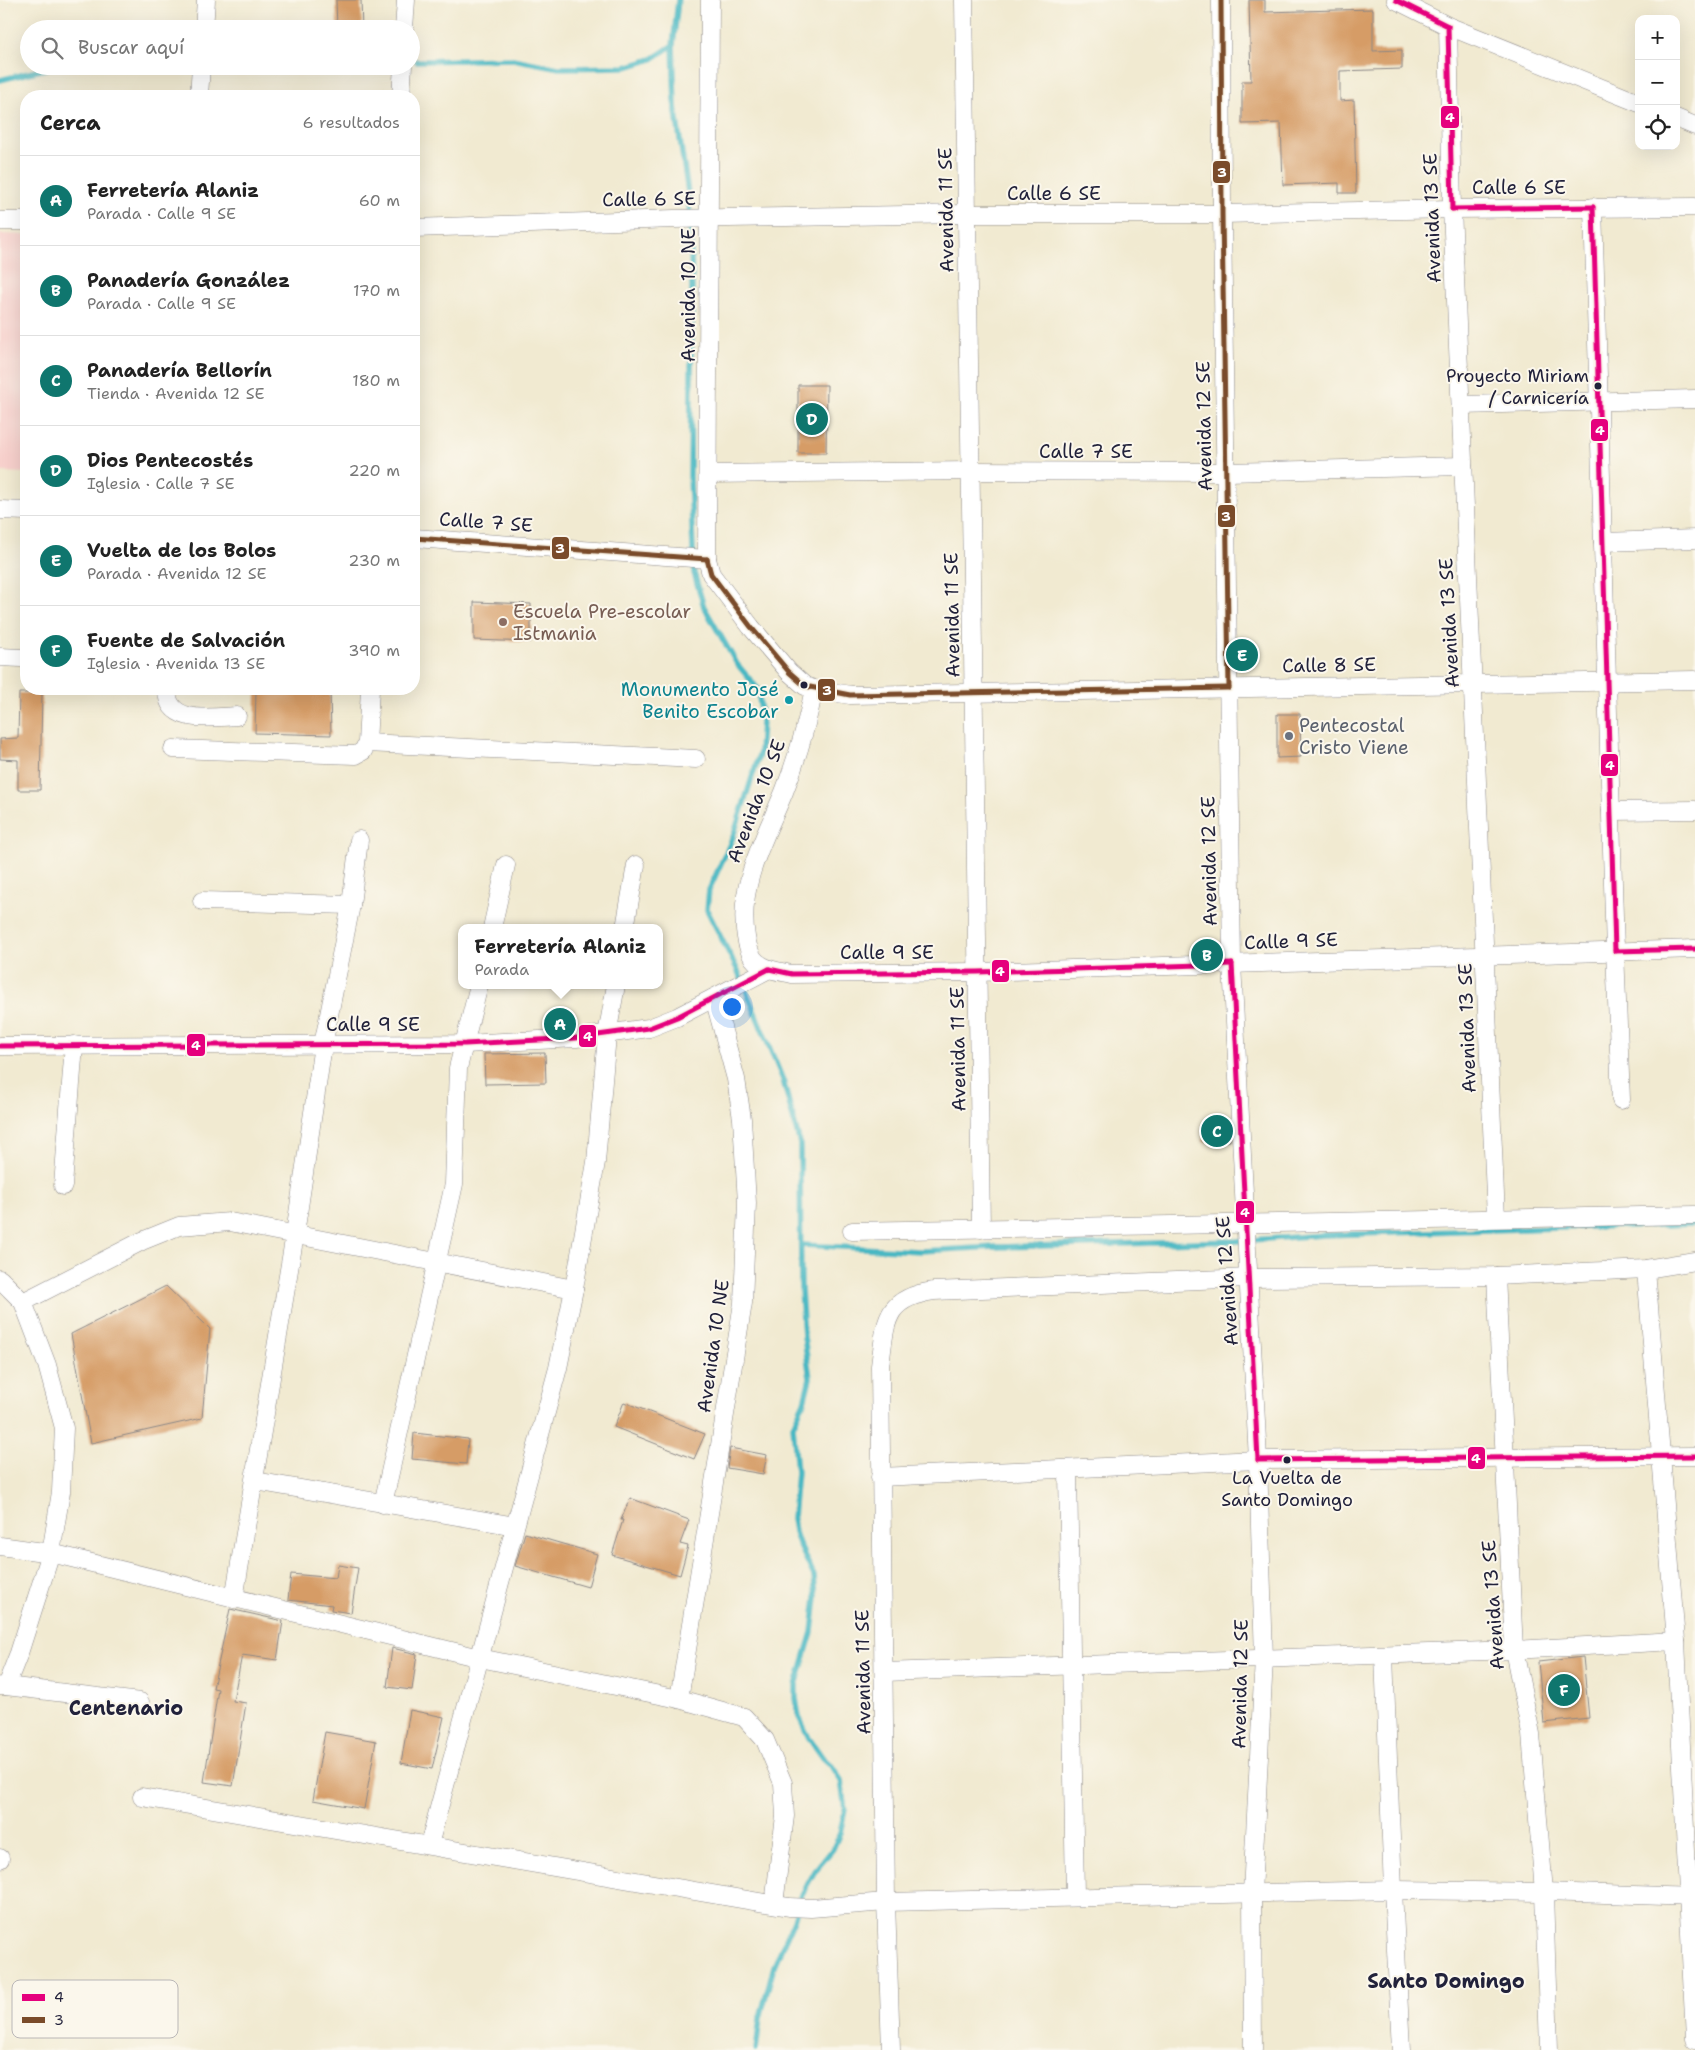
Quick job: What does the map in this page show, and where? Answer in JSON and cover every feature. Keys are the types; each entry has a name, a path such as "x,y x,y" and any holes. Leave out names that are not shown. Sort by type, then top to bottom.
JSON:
{"street":[{"path":"205,20 206,0"},
{"path":"405,20 406,0"},
{"name":"Avenida 10 NE","path":"702,559 708,474 706,219 710,0"},
{"name":"Avenida 11 SE","path":"964,0 981,1228"},
{"name":"Avenida 12 SE","path":"1221,0 1232,964 1258,1460 1264,1659 1252,1893 1253,2050"},
{"path":"1396,0 1448,26 1635,101"},
{"name":"Avenida 13 SE","path":"1448,26 1452,209 1496,1218"},
{"path":"199,90 200,75"},
{"path":"401,90 402,75"},
{"path":"1680,120 1695,126"},
{"name":"Calle 6 SE","path":"420,228 674,219 967,214 1222,214 1452,209 1695,207"},
{"path":"1593,208 1621,1100"},
{"path":"0,221 20,221"},
{"path":"1461,405 1695,399"},
{"name":"Calle 7 SE","path":"708,474 971,471 1226,472 1463,466"},
{"path":"0,510 20,512"},
{"name":"Calle 7 SE","path":"420,538 702,559"},
{"path":"1603,542 1695,539"},
{"path":"702,559 751,627 789,672 805,686 814,689"},
{"path":"0,657 20,658"},
{"name":"Calle 8 SE","path":"814,689 850,695 1695,680"},
{"name":"Avenida 10 SE","path":"763,973 747,942 743,920 744,895 760,844 784,791 805,731 814,689"},
{"path":"167,695 167,699 176,711 190,717 237,716"},
{"path":"173,749 356,755 363,751 368,743 370,695"},
{"path":"368,743 696,759"},
{"path":"1611,811 1695,810"},
{"path":"234,1599 295,1234 323,1045 351,905 358,840"},
{"path":"493,924 506,865"},
{"path":"626,924 636,865"},
{"path":"202,901 351,905"},
{"name":"Calle 9 SE","path":"0,1046 465,1044 556,1040 650,1028 678,1017 763,973 978,972 1695,949"},
{"path":"383,1504 454,1184 458,1068 478,989"},
{"path":"429,1846 558,1368 596,1162 607,1035 615,989"},
{"name":"Avenida 10 NE","path":"679,1699 743,1303 747,1203 742,1119 736,1079 714,998"},
{"path":"63,1186 74,1045"},
{"path":"852,1231 981,1228 1245,1227 1496,1218 1695,1214"},
{"path":"23,1302 142,1241 179,1226 230,1222 574,1289"},
{"path":"1249,1278 1496,1276 1646,1269 1695,1261"},
{"path":"1646,1269 1676,1641 1692,1897 1695,2039"},
{"name":"Avenida 13 SE","path":"1496,1276 1514,1650 1531,1734 1544,1892 1549,2050"},
{"name":"Avenida 11 SE","path":"891,2050 886,1902 880,1366 886,1327 893,1308 902,1299 916,1293 934,1291 1249,1278"},
{"path":"0,1279 23,1302 47,1365 64,1428 61,1492 51,1553 19,1653 3,1686 140,1702"},
{"path":"880,1477 1258,1460 1695,1456"},
{"path":"1068,1470 1075,1898"},
{"path":"254,1482 515,1526"},
{"path":"0,1546 51,1553 480,1658 679,1699 744,1717 765,1740 783,1783 785,1816 782,1905"},
{"path":"884,1672 1514,1650 1676,1641"},
{"path":"1384,1655 1401,2050"},
{"path":"142,1796 429,1846 782,1905 811,1908 886,1902 1393,1890 1544,1892 1692,1897"}],"shaded area":[{"path":"0,234 20,235 20,473 0,472"}],"building":[{"path":"336,0 361,0 362,20 337,20"},
{"path":"1249,0 1265,0 1265,12 1373,9 1373,51 1402,50 1402,69 1340,71 1340,101 1354,100 1356,193 1339,193 1339,183 1283,185 1281,123 1242,124 1242,81 1251,81"},
{"path":"798,385 827,385 826,453 798,453"},
{"name":"Escuela Pre-escolar Istmania","path":"474,602 531,604 531,642 474,640"},
{"path":"19,693 20,695 42,695 40,790 18,790 18,760 0,759 0,739 18,738"},
{"path":"256,695 330,695 331,735 255,733"},
{"name":"Pentecostal Cristo Viene","path":"1277,714 1300,714 1301,757 1277,758"},
{"path":"545,1053 546,1083 485,1084 484,1054"},
{"path":"1203,1121 1230,1121 1230,1141 1203,1142"},
{"path":"166,1286 210,1329 202,1418 91,1443 71,1334"},
{"path":"624,1402 705,1434 694,1459 614,1427"},
{"path":"414,1433 468,1439 466,1464 412,1459"},
{"path":"730,1448 767,1455 763,1474 727,1468"},
{"path":"630,1498 689,1520 680,1544 688,1546 680,1575 612,1555 623,1520 621,1520"},
{"path":"525,1533 597,1554 588,1587 515,1566"},
{"path":"338,1565 358,1568 351,1613 331,1610 332,1605 288,1600 291,1574 336,1578"},
{"path":"230,1609 283,1621 277,1660 242,1655 233,1701 246,1703 233,1786 204,1782 218,1689 213,1688"},
{"path":"392,1648 417,1654 412,1690 387,1687"},
{"path":"1583,1657 1589,1718 1544,1723 1538,1662"},
{"path":"410,1710 444,1717 432,1769 401,1763"},
{"path":"325,1732 376,1741 364,1809 313,1800"}],"waterway":[{"path":"678,0 673,45 675,106 689,199 692,281 690,477 694,573 704,607 737,664 758,689 762,721 760,752 733,837 709,890 707,910 737,969 783,1080 800,1144 801,1289 804,1337 810,1378 804,1402 793,1426 797,1472 793,1518 799,1544 814,1576 816,1597 812,1632 796,1685 796,1698 799,1717 809,1738 841,1780 845,1810 840,1833 833,1849 815,1871 801,1896 794,1920 774,1966 760,2018 756,2050"},
{"path":"420,61 513,59 559,68 626,67 652,59 673,45"},
{"path":"0,80 20,75"},
{"path":"802,1245 920,1251 997,1247 1237,1241 1324,1235 1695,1224"}],"transit line":[{"name":"3","path":"1221,0 1229,688"},
{"name":"4","path":"1396,0 1448,26"},
{"name":"4","path":"1448,26 1452,209"},
{"name":"4","path":"1593,207 1615,951"},
{"name":"4","path":"1452,209 1593,207"},
{"name":"3","path":"420,538 707,559"},
{"name":"3","path":"707,559 711,574 751,627 789,672 805,686 850,695 1229,688"},
{"name":"4","path":"1615,951 1695,949"},
{"name":"4","path":"1232,964 1258,1460"},
{"name":"4","path":"769,969 792,974 978,972 1232,964"},
{"name":"4","path":"0,1046 465,1044 576,1038 649,1028 677,1017 769,969"},
{"name":"4","path":"1258,1460 1695,1456"}],"place":[{"name":"Proyecto Miriam / Carnicería","path":"1598,386"},
{"name":"Dios Pentecostés","path":"812,419"},
{"name":"Escuela Pre-escolar Istmania","path":"503,622"},
{"name":"Vuelta de los Bolos","path":"1242,655"},
{"name":"Monumento José Benito Escobar","path":"789,700"},
{"name":"Pentecostal Cristo Viene","path":"1289,736"},
{"name":"Panadería González","path":"1207,955"},
{"name":"Ferretería Alaniz","path":"560,1024"},
{"name":"Panadería Bellorín","path":"1217,1131"},
{"name":"La Vuelta de Santo Domingo","path":"1287,1460"},
{"name":"Fuente de Salvación","path":"1564,1690"}],"district":[{"name":"Centenario","path":"126,1708"},
{"name":"Santo Domingo","path":"1446,1981"}]}
